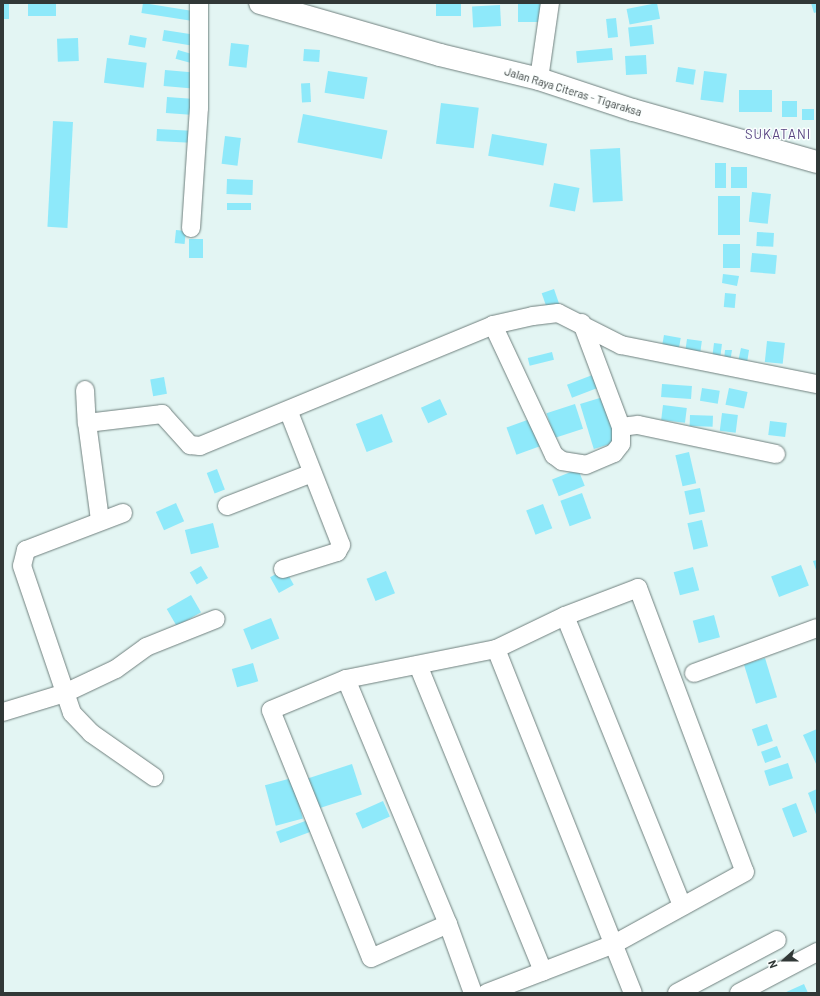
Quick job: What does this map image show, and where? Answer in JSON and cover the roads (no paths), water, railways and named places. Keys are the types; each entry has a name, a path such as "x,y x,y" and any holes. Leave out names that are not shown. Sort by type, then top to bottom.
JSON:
{"main road":[{"name":"Jalan Raya Citeras - Tigaraksa","path":"260,3 440,55 539,80 633,110 817,162"}],"street":[{"path":"191,228 199,108 199,3"},
{"path":"539,80 550,3"},
{"path":"87,423 162,414 190,445 200,446 289,412 493,325 558,313 582,323 621,345 817,384"},
{"path":"493,325 554,455 562,461 586,465 603,460 620,444 621,427 582,323"},
{"path":"85,390 87,423 100,520"},
{"path":"283,569 338,552 342,545 312,473 289,412"},
{"path":"621,427 638,425 776,454"},
{"path":"226,506 312,473"},
{"path":"123,513 100,520 26,550 22,556 64,693 78,722 154,777"},
{"path":"448,924 371,958 271,710 346,679 496,649 565,616 638,588 745,872 614,944 487,993"},
{"path":"565,616 682,906"},
{"path":"3,712 64,693 116,669 146,648 216,619"},
{"path":"694,673 817,628"},
{"path":"496,649 634,993"},
{"path":"418,665 543,971"},
{"path":"346,679 448,924 472,993"},
{"path":"677,993 777,940"},
{"path":"739,993 817,952"}],"district":[{"name":"SUKATANI","path":"778,134"}]}
